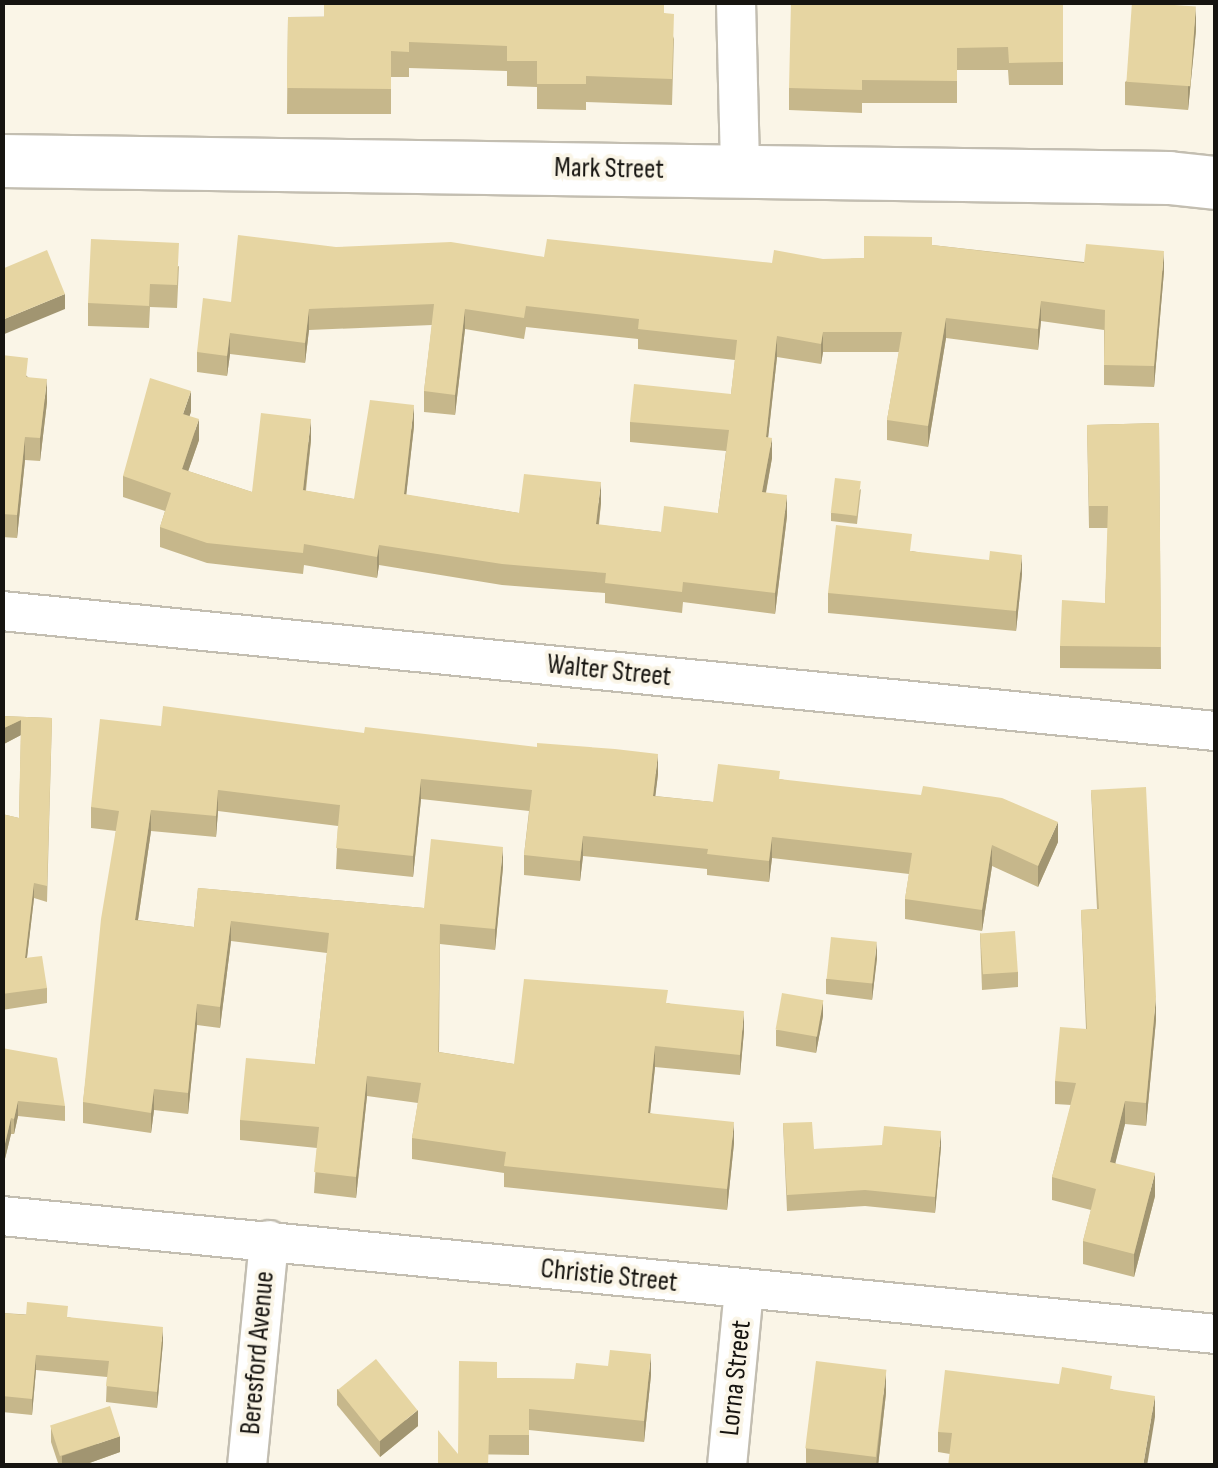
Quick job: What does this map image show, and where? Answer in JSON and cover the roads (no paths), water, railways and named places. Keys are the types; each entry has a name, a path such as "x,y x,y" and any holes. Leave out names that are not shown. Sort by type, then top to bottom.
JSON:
{"street":[{"path":"736,2 740,171"},
{"name":"Mark Street","path":"2,161 1169,178 1216,183"},
{"name":"Walter Street","path":"2,611 1216,731"},
{"name":"Christie Street","path":"2,1216 1216,1334"},
{"name":"Beresford Avenue","path":"247,1466 269,1240"},
{"name":"Lorna Street","path":"727,1466 744,1290"}]}
